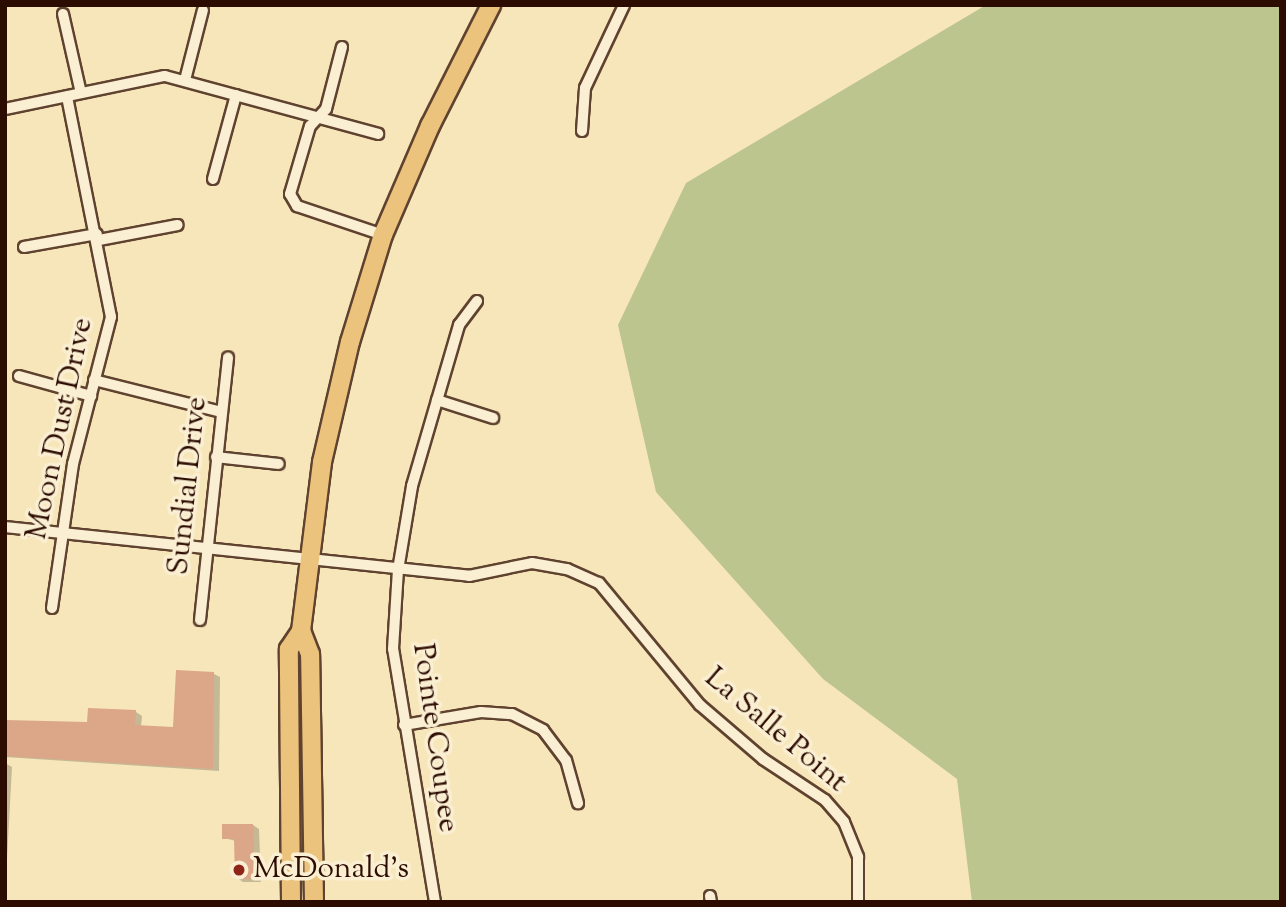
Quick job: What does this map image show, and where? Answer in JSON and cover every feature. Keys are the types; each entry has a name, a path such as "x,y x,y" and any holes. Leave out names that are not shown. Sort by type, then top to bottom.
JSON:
{"main road":[{"path":"314,902 310,654 301,631 308,561 328,433 350,342 383,235 430,126 491,5"},
{"path":"291,902 289,649 301,631"}],"street":[{"path":"582,131 585,88 624,5"},
{"path":"185,80 203,10"},
{"path":"63,14 81,93"},
{"path":"342,47 326,109 317,117 300,160 292,201 383,235"},
{"path":"5,109 153,76 185,80 378,134"},
{"path":"213,179 236,95"},
{"name":"Moon Dust Drive","path":"52,608 72,464 111,317 98,237 68,96"},
{"path":"24,247 178,225"},
{"name":"Pointe Coupee","path":"435,902 393,649 398,570 412,486 459,325 477,301"},
{"name":"Sundial Drive","path":"200,620 228,357"},
{"path":"19,376 91,396"},
{"path":"94,380 221,412"},
{"path":"437,400 492,418"},
{"path":"216,457 279,464"},
{"name":"La Salle Point","path":"5,527 469,576 531,563 567,569 599,583 623,607 659,659 700,705 763,759 825,800 844,822 858,857 859,902"},
{"path":"404,724 481,712 512,714 543,730 566,760 578,803"}],"green space":[{"path":"986,5 1281,5 1281,902 972,902 957,779 823,679 656,492 618,325 686,183"}],"building":[{"path":"176,670 214,672 213,769 5,756 5,720 87,722 88,708 136,710 135,725 173,727"},
{"path":"222,824 253,824 255,879 235,879 234,839 222,839"}],"place":[{"name":"McDonald's","path":"239,870"}]}
